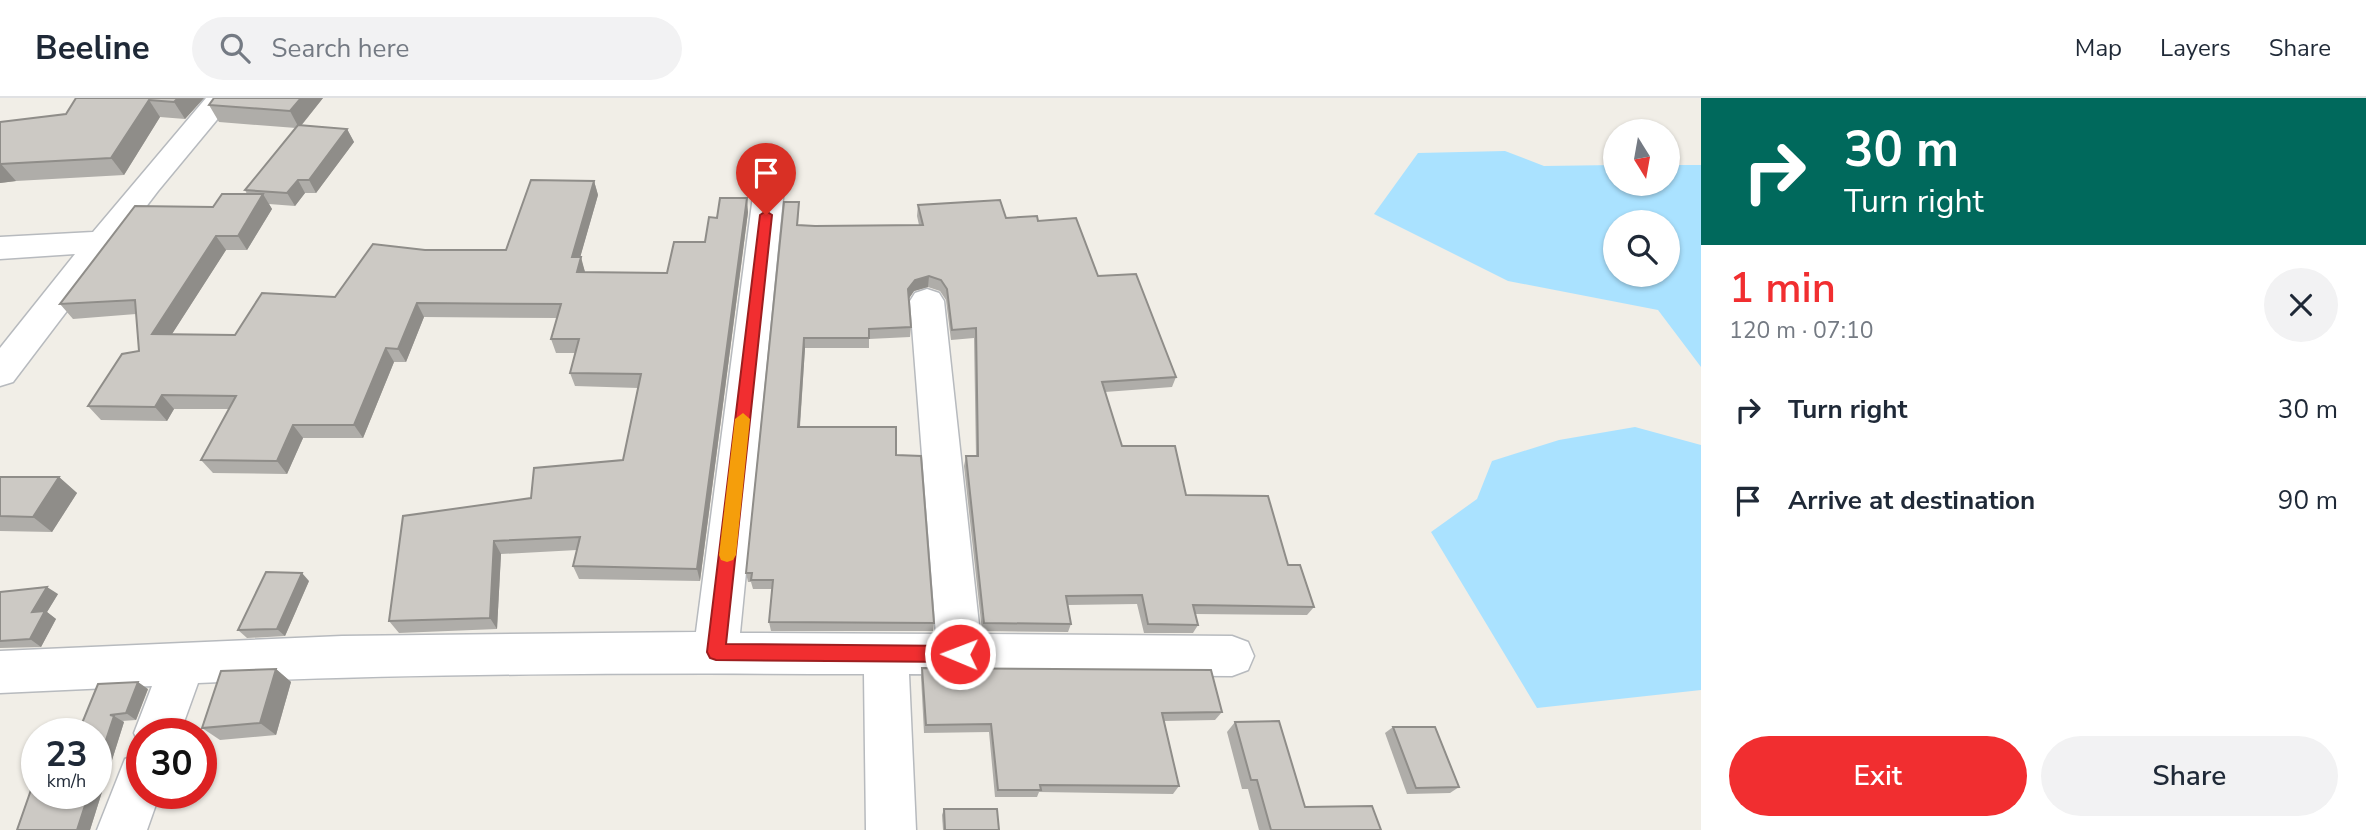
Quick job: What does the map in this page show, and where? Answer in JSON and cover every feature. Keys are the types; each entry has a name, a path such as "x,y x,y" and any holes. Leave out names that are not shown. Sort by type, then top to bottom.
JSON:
{"street":[{"path":"0,373 101,242 221,98"},
{"path":"716,652 769,188"},
{"path":"0,248 101,242"},
{"path":"927,300 960,654"},
{"path":"0,672 356,656 716,652 1232,656"},
{"path":"886,653 891,830"},
{"path":"163,718 183,663"},
{"path":"122,830 130,809"}],"water":[{"path":"1505,151 1544,166 1603,165 1603,196 1680,196 1680,165 1701,165 1701,367 1658,310 1508,281 1374,214 1418,153"},
{"path":"1635,427 1701,445 1701,690 1537,708 1431,532 1477,499 1492,461 1559,440"}],"building":[{"path":"76,98 178,98 174,102 149,100 111,158 0,164 0,122 66,114"},
{"path":"214,98 301,98 290,111 209,105"},
{"path":"298,125 347,129 309,180 298,180 287,193 245,190"},
{"path":"531,180 594,181 572,257 581,257 577,272 667,273 674,242 705,242 709,217 717,218 720,198 747,198 697,569 573,566 580,537 494,541 490,618 389,621 403,516 531,498 534,468 623,460 641,374 570,373 579,339 551,339 561,304 417,303 398,349 386,348 354,425 293,425 277,461 201,460 236,396 162,395 155,407 88,406 122,354 139,351 135,300 60,304 135,206 213,207 222,194 263,194 238,236 216,236 152,334 235,335 262,293 335,297 373,244 425,250 506,250"},
{"path":"1000,200 1006,218 1037,216 1038,221 1076,218 1098,276 1136,274 1176,377 1102,382 1122,446 1175,446 1186,495 1268,496 1288,565 1300,565 1314,607 1193,605 1198,625 1148,624 1142,595 1066,596 1071,624 984,623 966,456 978,456 976,328 952,330 947,289 941,280 929,276 915,280 908,289 911,327 869,329 869,338 804,338 798,427 896,427 896,455 921,456 934,623 769,622 773,580 751,580 752,573 746,573 784,202 799,202 797,225 923,225 918,205"},
{"path":"0,477 59,477 33,517 0,516"},
{"path":"266,572 302,573 277,629 238,630"},
{"path":"47,587 32,612 45,611 30,639 0,641 0,592"},
{"path":"922,668 1211,670 1222,712 1162,713 1179,786 1040,785 1041,790 998,790 991,724 926,725"},
{"path":"276,669 260,723 217,727 217,718 205,718 221,671"},
{"path":"138,682 126,713 110,715 114,716 112,722 112,718 84,718 98,684"},
{"path":"1279,721 1305,807 1372,806 1381,830 1271,830 1257,780 1251,780 1235,722"},
{"path":"1393,727 1435,727 1459,787 1416,788"},
{"path":"24,809 84,809 77,830 17,830"},
{"path":"944,809 997,809 999,830 945,830"}],"slow traffic":[{"path":"727,555 743,419"}],"route":[{"path":"766,215 716,652 960,654"}]}
